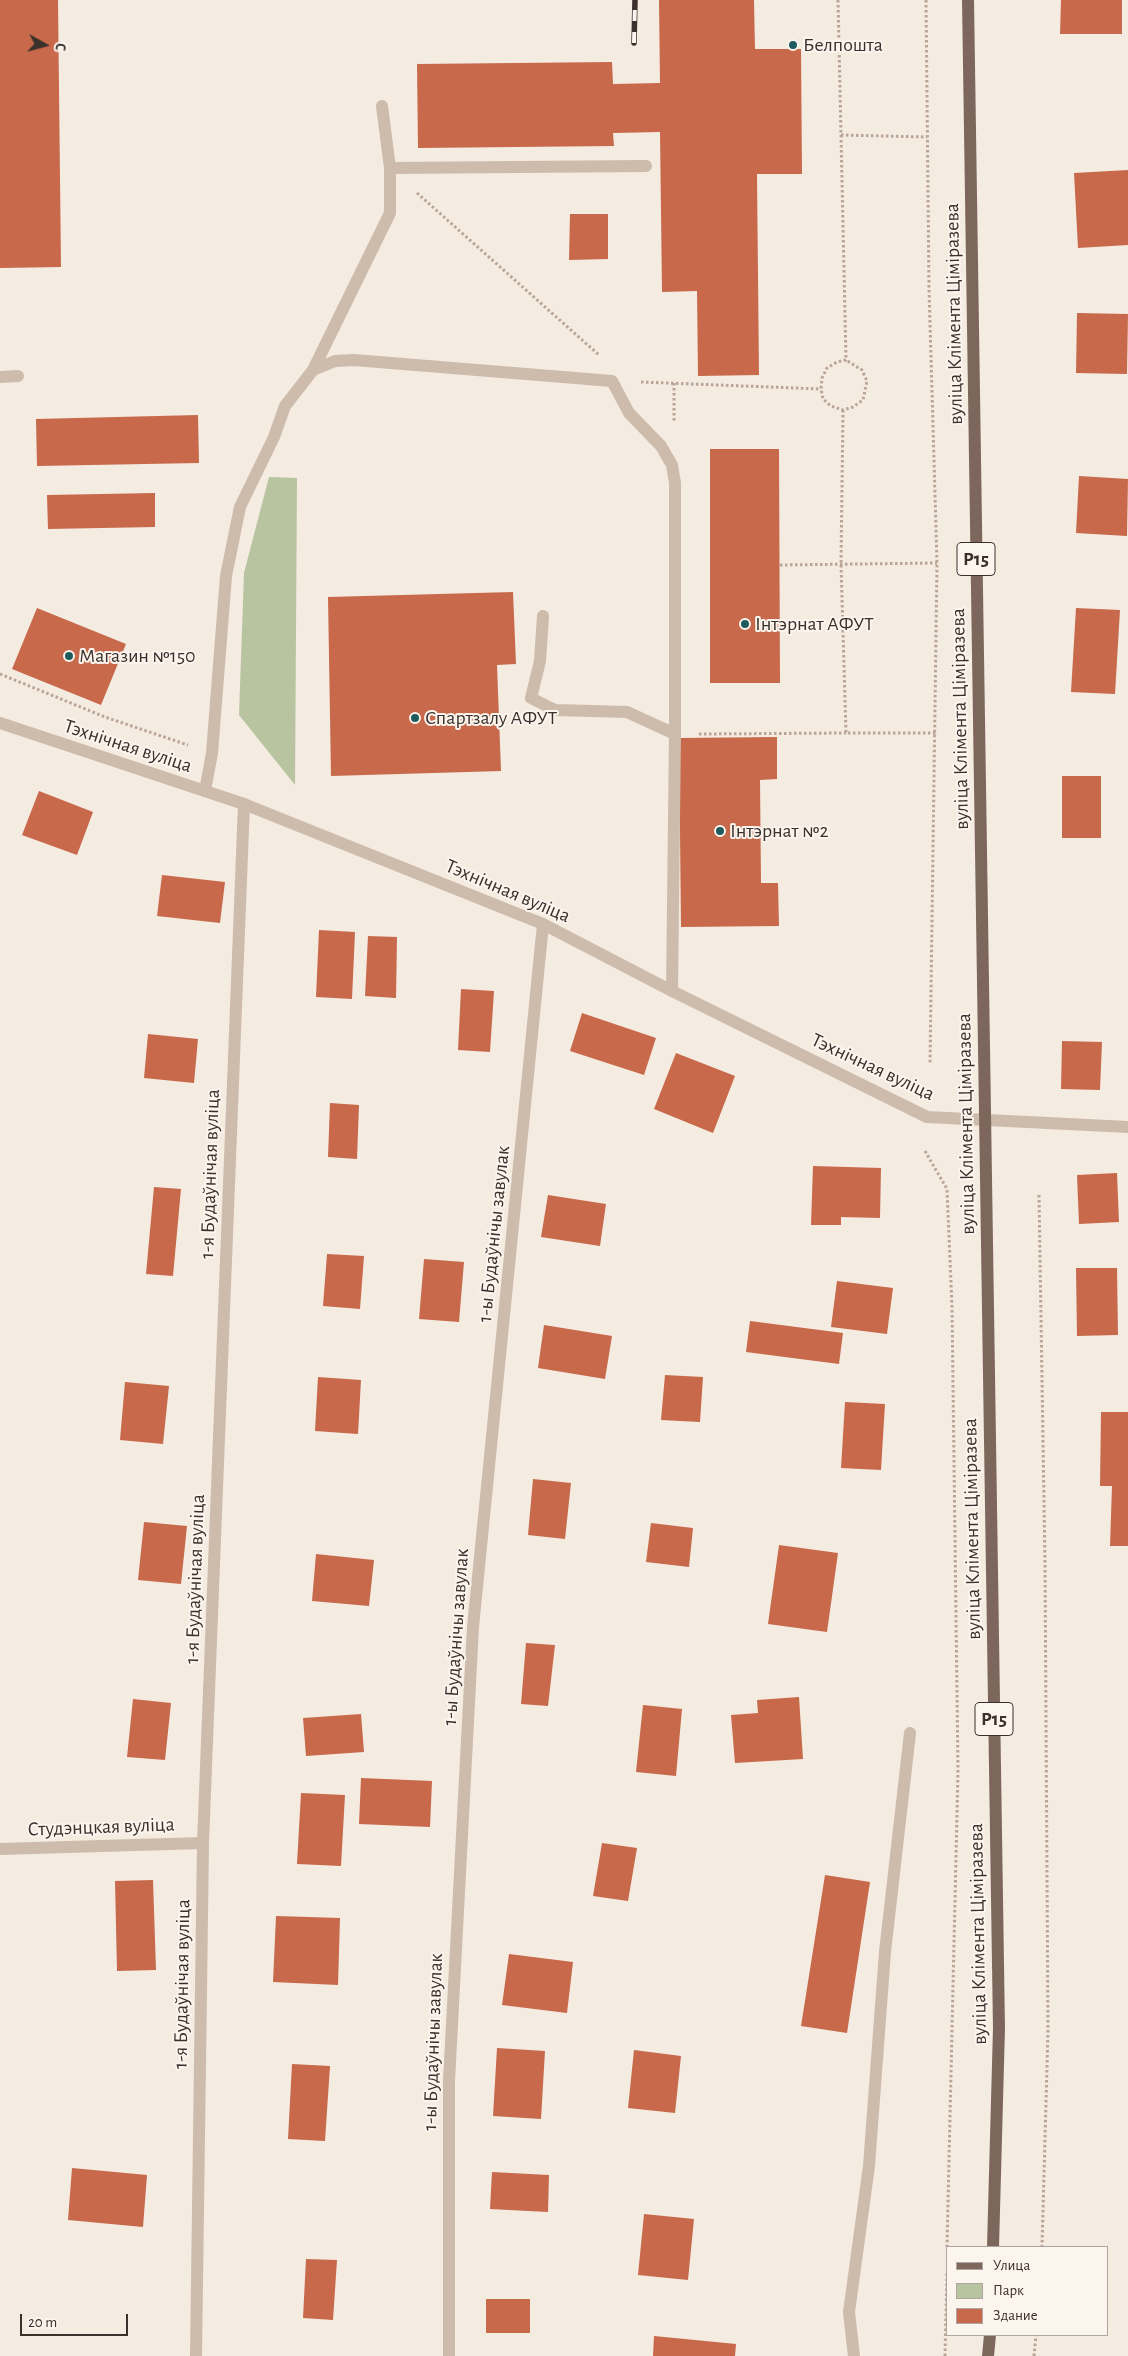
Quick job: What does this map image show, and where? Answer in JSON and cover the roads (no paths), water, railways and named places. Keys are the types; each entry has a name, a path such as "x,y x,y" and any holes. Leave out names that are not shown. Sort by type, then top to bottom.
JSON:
{"main road":[{"name":"вуліца Клімента Ціміразева","path":"968,0 999,2028 993,2246"},
{"path":"988,2356 990,2336"}],"street":[{"path":"205,791 212,753 226,576 240,507 274,437 285,406 313,370 390,213 390,168 382,106"},
{"path":"390,168 646,166"},
{"path":"313,370 335,361 354,360 612,381 629,413 661,446 672,465 676,483 676,734 672,991"},
{"path":"0,377 18,376"},
{"path":"543,616 540,661 531,698 555,710 628,712 676,734"},
{"name":"Тэхнічная вуліца","path":"0,723 244,804 544,924 672,991 928,1117 986,1118 1128,1127"},
{"name":"1-я Будаўнічая вуліца","path":"196,2356 203,1843 244,804"},
{"name":"1-ы Будаўнічы завулак","path":"449,2356 448,2081 473,1627 544,924"},
{"path":"854,2356 850,2312 869,2166 885,1952 910,1732"},
{"name":"Студэнцкая вуліца","path":"0,1849 203,1843"}],"railway":[{"path":"634,43 635,0"}],"place":[{"name":"Белпошта","path":"793,45"},
{"name":"Інтэрнат АФУТ","path":"745,624"},
{"name":"Магазин №150","path":"69,656"},
{"name":"Спартзалу АФУТ","path":"415,718"},
{"name":"Інтэрнат №2","path":"720,831"}]}
